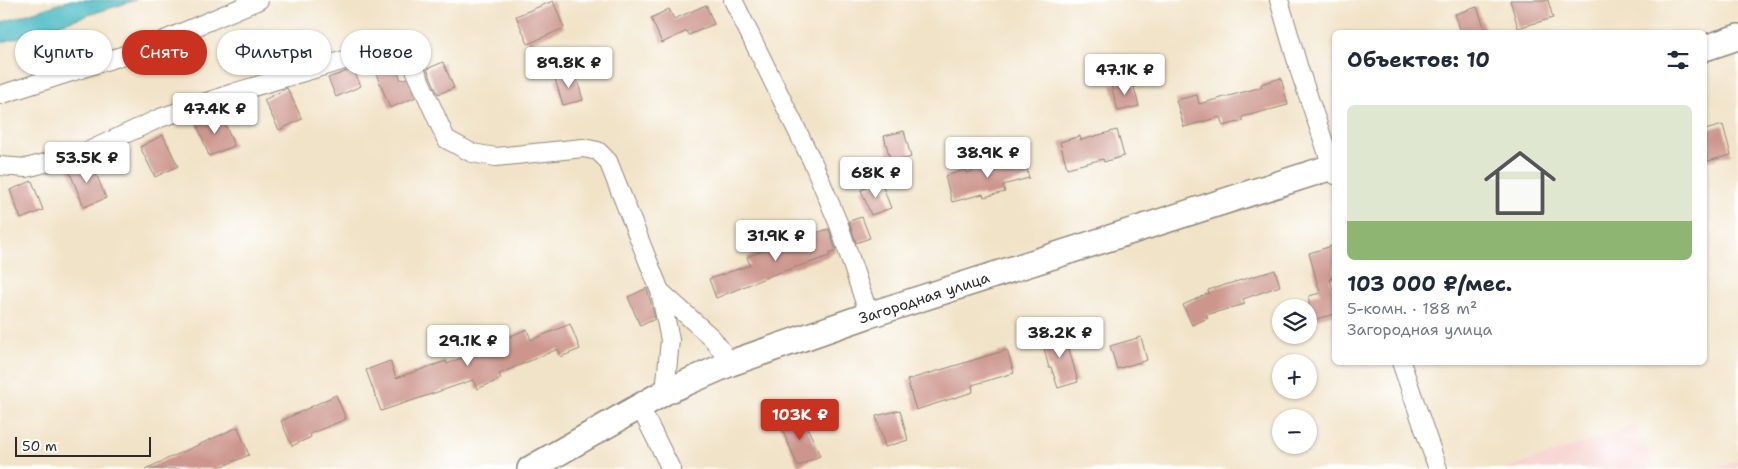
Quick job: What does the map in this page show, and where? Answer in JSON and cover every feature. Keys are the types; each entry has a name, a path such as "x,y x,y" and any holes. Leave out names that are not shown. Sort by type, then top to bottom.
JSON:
{"street":[{"path":"0,95 142,49 258,0"},
{"path":"733,0 814,165 839,225 869,315"},
{"path":"1279,0 1299,70 1332,164"},
{"path":"1707,47 1738,37"},
{"path":"0,166 26,168 84,153 160,118 236,92 382,49 403,52 413,65 446,139 472,153 496,157 583,148 598,151 608,161 660,291 670,340 665,392"},
{"name":"Загородная улица","path":"530,469 665,392 731,362 869,315 1332,171"},
{"path":"660,291 712,338 731,362"},
{"path":"1402,365 1438,469"},
{"path":"640,407 671,469"}],"shaded area":[{"path":"1636,425 1655,469 1506,469"},
{"path":"1738,461 1738,469 1708,469"}],"water":[{"path":"71,0 136,0 41,30 15,30 15,38 0,43 0,23"}],"building":[{"path":"1510,0 1548,0 1553,18 1518,28"},
{"path":"553,1 564,28 528,44 516,16"},
{"path":"706,5 714,24 689,35 687,31 662,43 651,18 669,9 674,19"},
{"path":"1477,7 1485,30 1460,30 1455,14"},
{"path":"443,62 454,88 438,94 430,75 431,67"},
{"path":"341,73 341,75 356,75 361,86 336,97 328,78"},
{"path":"575,73 583,100 563,105 555,79"},
{"path":"377,75 399,75 401,80 407,78 416,97 390,108"},
{"path":"1281,78 1288,105 1242,117 1243,121 1223,126 1220,117 1184,127 1176,100 1197,95 1199,104 1262,87 1261,84"},
{"path":"1132,80 1139,106 1118,111 1111,85"},
{"path":"287,88 302,119 279,130 264,100"},
{"path":"221,114 234,146 209,156 197,124"},
{"path":"1723,125 1731,155 1708,161 1707,129"},
{"path":"1117,130 1124,156 1104,162 1103,159 1067,168 1060,142 1080,136 1081,140"},
{"path":"904,131 911,157 891,163 884,136"},
{"path":"163,135 178,166 155,177 140,147"},
{"path":"1022,151 1029,178 1003,185 1005,192 984,197 983,194 952,202 945,176 965,170 966,173 1004,163 1002,157"},
{"path":"91,161 106,198 84,207 68,168"},
{"path":"32,181 43,210 21,219 10,190"},
{"path":"881,182 891,208 871,215 861,190"},
{"path":"862,217 870,238 856,243 849,221"},
{"path":"829,229 836,251 829,254 830,256 775,274 716,298 709,279 750,265 747,257 791,240"},
{"path":"1332,246 1332,278 1330,279 1332,286 1332,315 1317,319 1317,299 1309,299 1309,296 1320,293 1309,253"},
{"path":"1275,270 1280,286 1243,299 1245,304 1206,315 1208,318 1192,325 1183,305 1209,293 1208,290"},
{"path":"647,288 655,319 640,326 628,297"},
{"path":"570,324 580,349 561,357 558,349 499,374 501,379 477,389 473,380 381,411 366,370 390,361 396,378 446,361 447,364 527,329 531,340"},
{"path":"1064,331 1078,382 1058,388 1051,367 1049,368 1041,337"},
{"path":"1141,337 1147,360 1117,369 1110,346"},
{"path":"1007,350 1014,373 972,385 973,392 916,410 907,380"},
{"path":"336,395 346,419 310,434 311,437 292,446 281,421"},
{"path":"900,410 908,440 885,447 876,416"},
{"path":"802,415 820,456 798,466 780,425"},
{"path":"238,427 249,455 216,469 145,469"}]}
